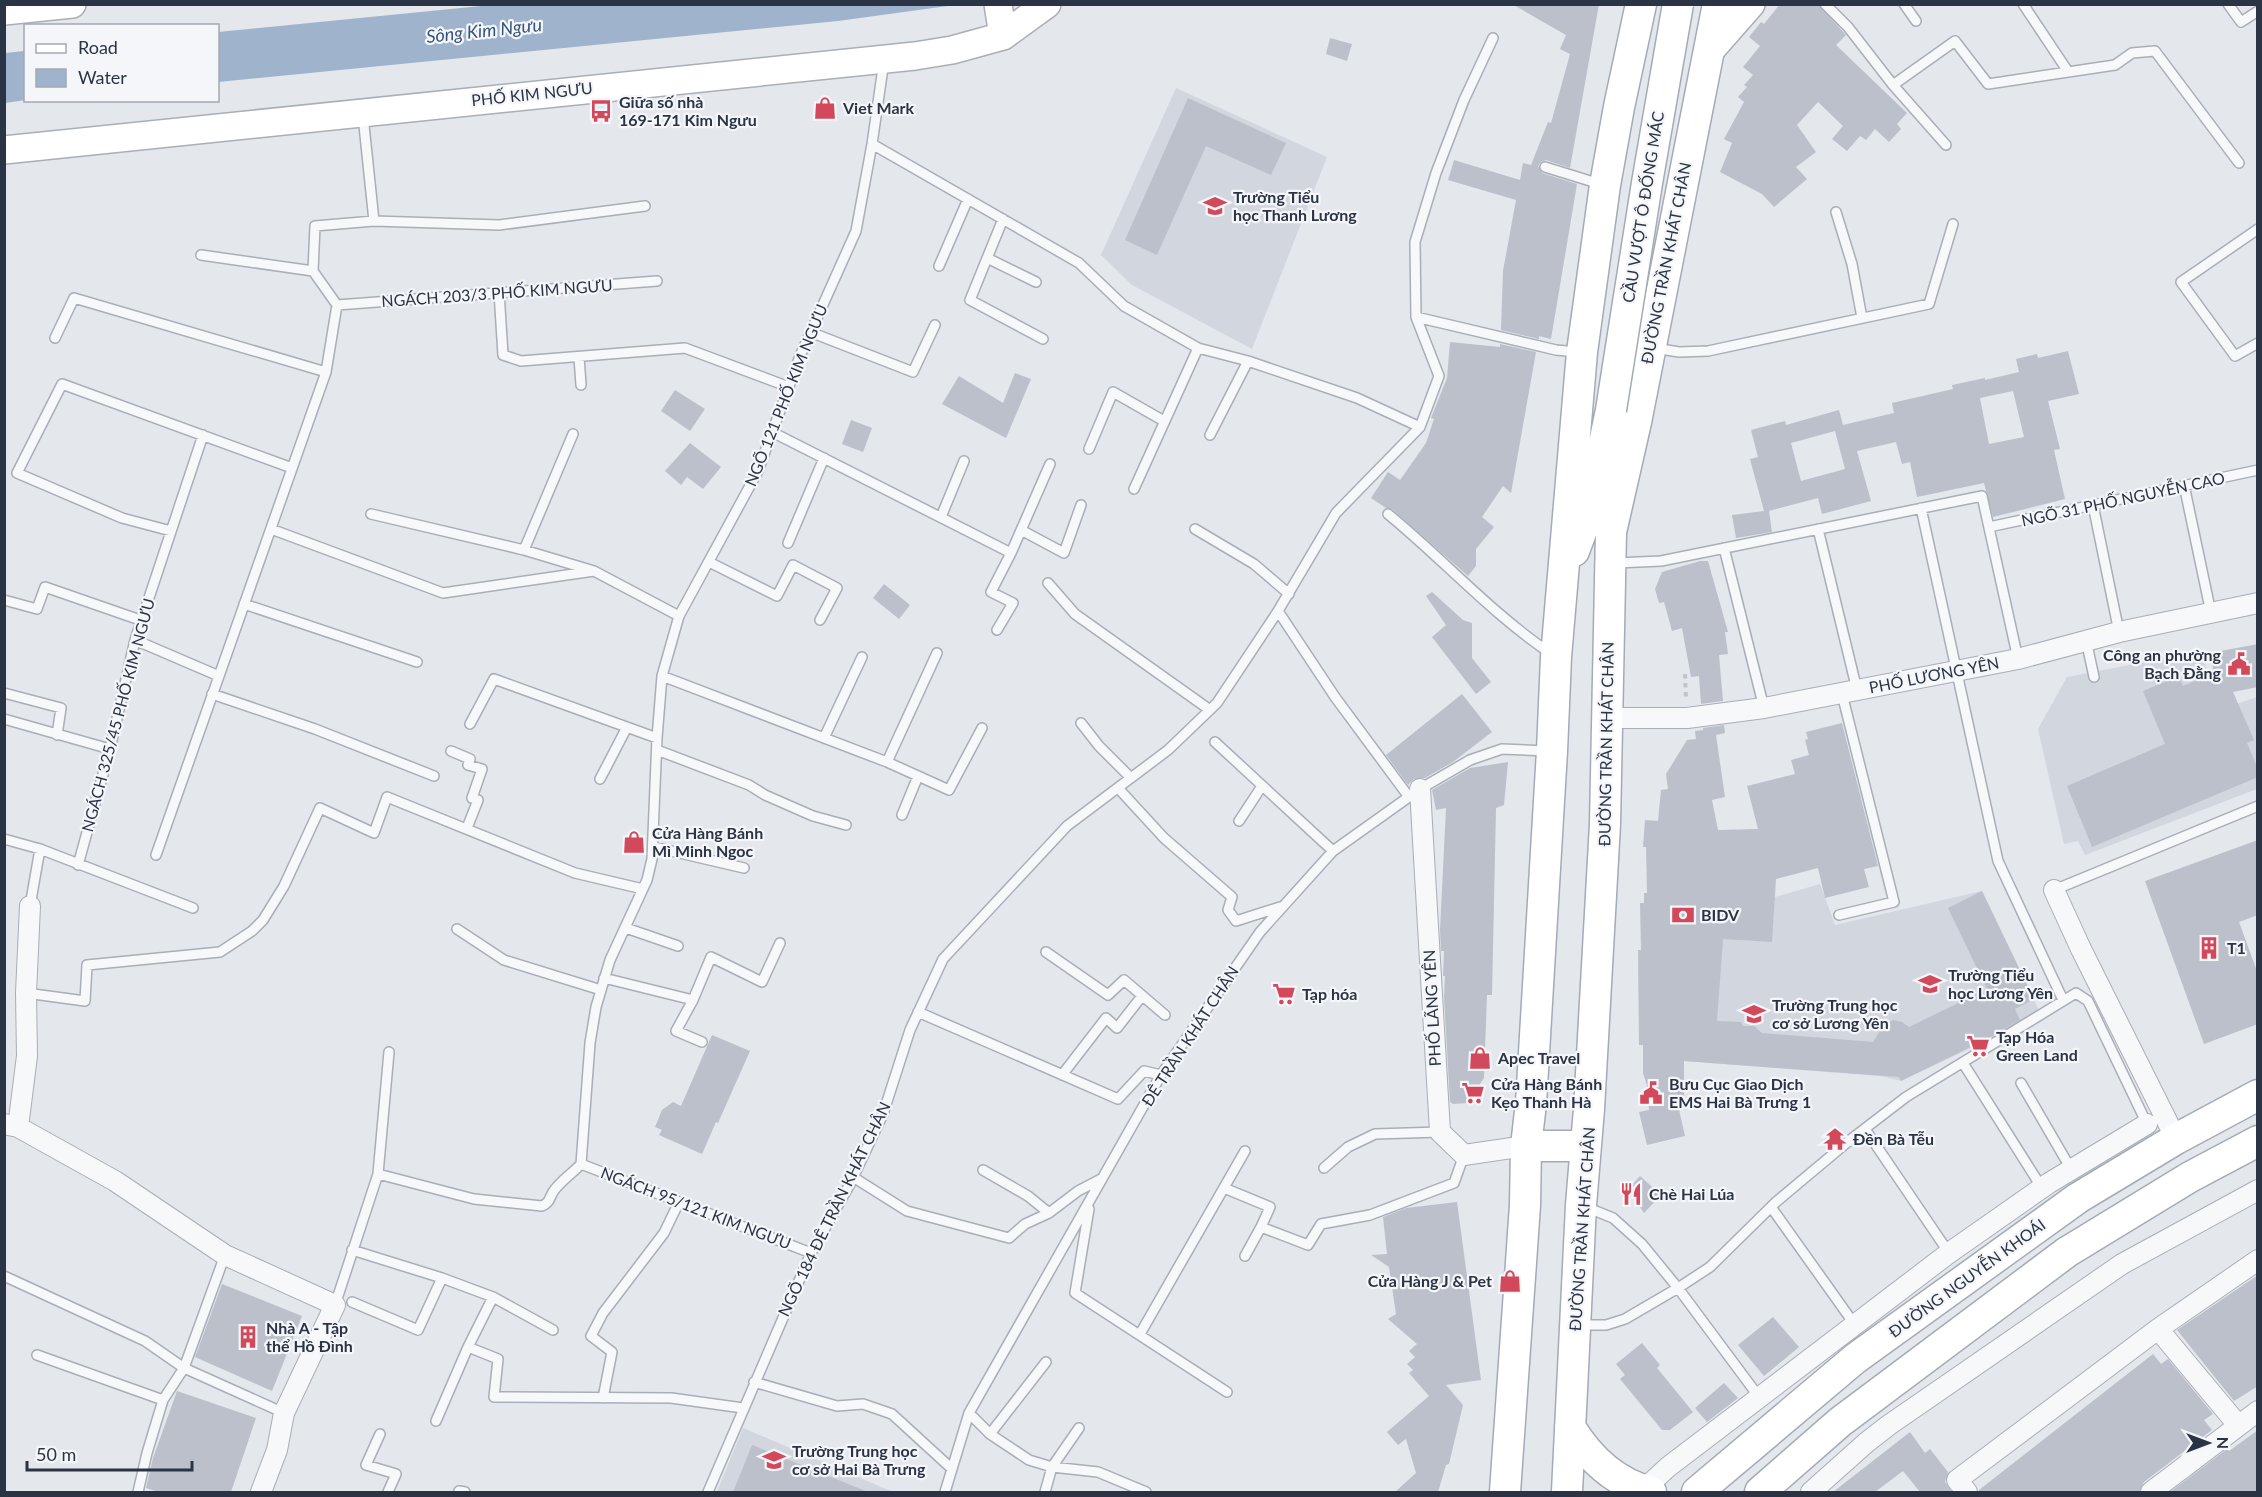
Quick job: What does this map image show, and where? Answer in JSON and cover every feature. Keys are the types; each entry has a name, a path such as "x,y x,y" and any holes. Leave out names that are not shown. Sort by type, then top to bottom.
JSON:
{"main road":[{"path":"4,11 72,4"},
{"name":"PHỐ KIM NGƯU","path":"4,150 884,60 952,50 1004,36 1047,4"},
{"name":"CẦU VƯỢT Ô ĐỐNG MÁC","path":"1563,579 1591,506 1611,410 1678,4"},
{"name":"ĐƯỜNG TRẦN KHÁT CHÂN","path":"1567,1492 1581,1205 1605,824 1611,532 1636,422 1718,4"},
{"path":"1708,53 1751,4"},
{"path":"998,7 1004,36"},
{"path":"1505,1492 1525,1205 1526,1146 1531,1103 1556,657 1571,458 1582,352 1605,185 1637,9"},
{"path":"1618,107 1649,87 1664,83 1675,84 1688,90 1698,101"},
{"name":"CẦU VƯỢT Ô ĐỐNG MÁC","path":"1611,410 1611,532"},
{"name":"ĐƯỜNG NGUYỄN KHOÁI","path":"1698,1492 1856,1358 2078,1198 2176,1139 2258,1095"},
{"path":"1760,1492 1840,1422 2067,1252 2190,1177 2258,1141"},
{"path":"1526,1146 1586,1146"},
{"path":"1570,1427 1578,1441 1603,1467 1617,1478 1647,1491"}],"street":[{"name":"PHỐ LƯƠNG YÊN","path":"1606,718 1687,718 1764,708 2018,659 2119,632 2258,603"},
{"name":"PHỐ LÃNG YÊN","path":"1414,793 1440,1132"},
{"path":"2054,891 2176,1139"},
{"path":"30,906 26,993 26,1069 11,1126 115,1181 225,1255 344,1304 284,1413 277,1450 261,1492"},
{"name":"ĐƯỜNG NGUYỄN KHOÁI","path":"1647,1491 1668,1467 1949,1253 2071,1169 2147,1124"},
{"path":"1440,1132 1464,1155 1526,1146"},
{"path":"1811,1492 1889,1425 2112,1271 2258,1190"},
{"path":"1962,1486 2158,1329 2258,1260"},
{"path":"2158,1329 2238,1425"},
{"path":"2151,1492 2258,1411"}],"lane":[{"path":"1825,4 1848,27 1893,86 1946,145"},
{"path":"1904,4 1916,21"},
{"path":"2024,4 2067,70"},
{"path":"2228,4 2241,22 2258,11"},
{"path":"872,144 1079,263 1124,306 1198,348 1248,361 1357,398 1420,427 1439,376 1416,317 1415,242 1436,173 1460,111 1493,38"},
{"path":"1893,86 1955,41 1988,84 2067,70 2115,65 2132,53 2155,51 2239,163"},
{"name":"NGÕ 121 PHỐ KIM NGƯU","path":"581,1164 590,1044 601,990 610,960 643,890 654,847 657,738 662,676 679,616 758,471 810,332 856,231 884,60"},
{"path":"363,112 374,221"},
{"path":"1545,167 1605,185"},
{"path":"939,267 968,199"},
{"path":"156,855 326,372 337,305 313,271 315,225 374,221 499,225 645,206"},
{"path":"1836,212 1852,264 1862,318"},
{"path":"1003,219 970,300 1044,339"},
{"path":"1649,348 1679,352 1708,351 1929,304 1953,225"},
{"path":"2258,229 2181,282 2235,356 2258,343"},
{"path":"201,255 313,271"},
{"path":"987,258 1036,282"},
{"name":"NGÁCH 203/3 PHỐ KIM NGƯU","path":"337,305 657,281"},
{"path":"499,292 503,355 521,362 684,348 789,387"},
{"path":"55,338 74,298 326,372"},
{"path":"1416,317 1556,350 1582,352"},
{"path":"810,332 913,372 935,325"},
{"path":"1134,489 1198,348"},
{"path":"579,357 581,385"},
{"path":"1210,435 1248,361"},
{"path":"171,531 122,518 17,473 62,384 292,468"},
{"path":"1089,448 1113,392 1164,421"},
{"name":"NGÕ 184 ĐÊ TRẦN KHÁT CHÂN","path":"708,1492 811,1252 853,1177 883,1114 910,1030 943,959 1067,826 1168,750 1217,703 1289,594 1336,513 1420,427"},
{"path":"772,432 1011,553"},
{"path":"524,550 573,434"},
{"name":"NGÁCH 325/45 PHỐ KIM NGƯU","path":"78,865 110,749 135,640 203,435"},
{"path":"788,543 824,458"},
{"path":"941,517 964,461"},
{"path":"997,630 1013,603 991,592 1011,553 1050,464"},
{"name":"NGÕ 31 PHỐ NGUYỄN CAO","path":"1989,527 2258,470"},
{"path":"2184,485 2211,613"},
{"path":"1610,564 1650,563 1982,496 2018,659"},
{"path":"1021,530 1064,553 1081,505"},
{"path":"2093,505 2119,632"},
{"path":"1922,508 1998,861 2063,1000"},
{"path":"371,514 524,550 594,572 679,616"},
{"path":"1388,514 1525,636 1556,657"},
{"path":"271,529 443,593 594,572"},
{"path":"1818,529 1894,902 1839,915"},
{"path":"1195,530 1254,564 1289,594"},
{"path":"1724,548 1764,708"},
{"path":"709,562 777,596 793,565 837,588 820,620"},
{"path":"1048,583 1075,614 1210,710"},
{"path":"4,600 38,609 45,587 142,621"},
{"path":"244,604 417,662"},
{"path":"1278,611 1335,697 1414,793"},
{"path":"135,640 219,676"},
{"path":"2086,640 2094,677"},
{"path":"887,762 937,653"},
{"path":"824,738 862,657"},
{"path":"662,676 887,762 949,790 982,728"},
{"path":"470,724 494,679 626,729 657,738"},
{"path":"4,693 61,708 57,735"},
{"path":"212,694 315,729 434,776"},
{"path":"4,720 110,749"},
{"path":"1081,723 1131,778"},
{"path":"600,779 626,729"},
{"path":"1215,742 1333,850"},
{"name":"ĐÊ TRẦN KHÁT CHÂN","path":"945,1492 969,1413 1161,1075 1260,933 1333,850 1414,793 1470,760 1502,749 1552,751"},
{"path":"657,750 748,785 813,816 846,825"},
{"path":"451,752 470,759 468,765 482,769 472,798 478,800 467,828"},
{"path":"902,815 918,776"},
{"path":"1239,821 1262,786"},
{"path":"1118,788 1164,838 1232,897 1228,910 1236,921 1282,907"},
{"path":"26,993 85,1001 87,965 220,952 252,931 263,920 284,886 320,808 374,833 387,797 575,873 643,890"},
{"path":"2054,891 2258,806"},
{"path":"4,839 40,849 193,908"},
{"path":"654,847 744,868"},
{"path":"30,906 40,849"},
{"path":"626,928 678,946"},
{"path":"457,929 504,960 601,990"},
{"path":"702,1042 676,1031 693,1000 711,957 762,982 780,943"},
{"path":"1046,952 1108,995 1124,980 1165,1015"},
{"path":"604,978 693,1000"},
{"path":"1576,1325 1606,1325 1625,1319 1678,1288 1710,1266 1771,1207 1906,1097 2076,993 2088,1001 2147,1124"},
{"path":"1062,1075 1106,1018 1117,1028 1142,996"},
{"path":"918,1012 1118,1099 1144,1071 1161,1075"},
{"path":"389,1052 378,1174 352,1250 344,1304 418,1330 442,1278"},
{"path":"1963,1063 2042,1188"},
{"path":"2021,1083 2071,1169"},
{"path":"1865,1129 1949,1253"},
{"path":"1324,1168 1348,1147 1375,1134 1440,1132"},
{"path":"1140,1334 1245,1151"},
{"path":"1261,1227 1308,1245 1321,1224 1370,1215 1454,1183 1464,1155"},
{"path":"378,1174 474,1199 542,1206 549,1203 559,1185 581,1164"},
{"name":"NGÁCH 95/121 KIM NGƯU","path":"581,1164 811,1252"},
{"path":"983,1170 1028,1197 1049,1213"},
{"path":"853,1177 907,1211 1009,1238 1025,1224 1049,1213 1078,1191 1101,1179"},
{"path":"1224,1188 1270,1207 1245,1256"},
{"path":"1091,1200 1076,1293 1227,1392"},
{"path":"603,1398 612,1352 591,1336 603,1313 664,1233 679,1202"},
{"path":"1581,1205 1613,1218 1642,1244 1678,1288 1759,1397"},
{"path":"1771,1207 1855,1324"},
{"path":"352,1250 442,1278 493,1297 553,1330"},
{"path":"138,1492 163,1400 184,1368 225,1255"},
{"path":"4,1276 145,1341 184,1368 284,1413"},
{"path":"436,1421 468,1347 493,1297"},
{"path":"468,1347 498,1359 494,1397 671,1398 743,1408"},
{"path":"37,1355 163,1400"},
{"path":"990,1434 1046,1362"},
{"path":"754,1382 837,1406 863,1404 892,1414 951,1468"},
{"path":"969,1413 990,1434 1029,1460 1052,1467 1098,1472 1146,1492"},
{"path":"1045,1492 1052,1467 1079,1428"},
{"path":"380,1434 366,1465 396,1474 388,1492"},
{"path":"459,1492 465,1492"}],"shaded area":[{"name":"Trường Tiểu học Thanh Lương","path":"1176,88 1327,157 1252,349 1132,285 1101,255"},
{"path":"2202,651 2216,711 2257,697 2257,789 2085,855 2078,841 2064,844 2038,729 2067,677"},
{"path":"1820,884 1835,925 1982,891 2041,1015 1901,1081 1880,1076 1671,1060 1684,890 1775,897"},
{"name":"Trường Trung học cơ sở Hai Bà Trưng","path":"743,1428 893,1492 717,1492"}],"water":[{"name":"Sông Kim Ngưu","path":"491,4 955,5 838,21 219,82 219,32"},
{"path":"24,51 24,100 5,103 5,53"}],"building":[{"path":"1512,4 1599,4 1570,168 1546,160 1538,166 1542,173 1577,184 1551,339 1539,336 1539,339 1501,330 1503,271 1516,200 1448,180 1454,160 1520,180 1523,163 1531,165 1548,122 1551,123 1570,54 1560,49 1566,35"},
{"path":"1780,4 1818,4 1846,35 1836,45 1907,113 1897,124 1901,129 1889,142 1875,129 1866,140 1860,136 1847,151 1832,139 1843,126 1818,102 1797,125 1816,152 1796,167 1807,179 1774,207 1762,194 1720,172 1732,143 1724,139 1744,102 1738,97 1747,87 1744,85 1753,75 1743,67 1760,46 1749,37 1761,22 1764,24"},
{"path":"1330,38 1352,44 1347,61 1326,54"},
{"path":"1188,98 1286,143 1271,175 1206,146 1157,255 1125,240"},
{"path":"1450,342 1500,347 1500,344 1536,352 1511,493 1503,486 1482,517 1494,527 1476,549 1476,566 1468,576 1392,509 1386,508 1371,498 1388,472 1400,480 1426,443 1434,419 1431,418 1447,378"},
{"path":"2068,351 2079,394 2048,401 2060,449 2054,450 2065,499 1993,517 1984,483 1917,497 1910,462 1902,464 1896,442 1857,451 1871,501 1822,514 1818,498 1769,511 1772,532 1736,538 1732,515 1764,511 1750,459 1758,457 1751,430 1785,421 1786,425 1839,410 1843,425 1894,413 1892,403 1953,389 1952,385 2019,372 2016,359 2037,354 2038,358","holes":["2013,391 2024,437 1989,444 1980,398","1835,431 1845,469 1801,481 1791,443"]},
{"path":"1015,373 1031,379 1006,438 942,404 959,376 1003,403"},
{"path":"675,390 705,409 690,431 661,411"},
{"path":"851,420 872,428 863,452 842,444"},
{"path":"690,443 721,467 703,489 687,477 681,485 665,471"},
{"path":"1700,561 1708,561 1728,632 1725,632 1728,654 1719,655 1723,701 1701,704 1699,676 1691,677 1682,628 1672,631 1664,602 1659,603 1655,589 1662,572"},
{"path":"884,584 910,605 899,619 873,598"},
{"path":"1432,592 1463,620 1472,623 1472,658 1491,682 1476,694 1432,637 1446,625 1426,596"},
{"path":"2258,644 2258,687 2233,692 2254,740 2247,743 2258,769 2258,777 2092,847 2067,786 2165,744 2143,691 2179,676 2183,686 2214,673 2210,653"},
{"path":"1462,694 1492,732 1453,762 1425,778 1414,779 1408,785 1386,755"},
{"path":"1842,723 1878,866 1864,869 1869,887 1825,898 1818,868 1776,879 1772,942 1723,939 1717,1021 1741,1022 1743,1026 1754,1026 1762,1033 1873,1042 1884,1025 1893,1020 1909,1027 1987,989 1948,908 1982,891 2034,999 2015,1009 2020,1020 1987,1039 1901,1081 1899,1077 1684,1061 1684,1101 1677,1101 1685,1136 1647,1145 1639,1112 1649,1110 1647,1086 1643,1073 1643,1045 1639,1045 1640,903 1644,903 1644,893 1647,893 1646,847 1643,847 1645,820 1658,821 1661,790 1668,789 1666,774 1687,740 1696,739 1695,731 1724,725 1725,733 1716,735 1725,797 1712,800 1718,830 1758,829 1747,786 1795,774 1791,760 1809,755 1805,740 1808,739 1806,732"},
{"path":"1508,762 1504,805 1496,808 1492,995 1487,995 1484,1078 1467,1103 1453,1104 1450,1102 1444,997 1445,976 1443,976 1444,951 1441,951 1440,930 1446,808 1436,810 1432,790 1470,768"},
{"name":"T1","path":"2258,840 2258,915 2239,922 2258,974 2258,1024 2204,1044 2145,881"},
{"path":"712,1035 750,1051 702,1154 659,1135 662,1130 655,1127 662,1110 673,1102 681,1106"},
{"path":"1640,1176 1661,1195 1644,1213 1631,1193 1632,1185"},
{"path":"1457,1202 1481,1380 1446,1385 1463,1405 1449,1464 1446,1465 1438,1492 1395,1492 1416,1473 1406,1439 1398,1445 1387,1432 1429,1396 1409,1373 1413,1370 1407,1364 1415,1357 1409,1351 1417,1344 1388,1319 1396,1314 1389,1267 1371,1255 1387,1254 1383,1217 1406,1208"},
{"path":"2258,1275 2258,1386 2234,1401 2177,1330"},
{"name":"Nhà A - Tập thể Hồ Đình","path":"222,1284 302,1316 272,1391 195,1357"},
{"path":"1773,1317 1799,1347 1764,1376 1738,1345"},
{"path":"1642,1343 1660,1365 1657,1368 1693,1412 1670,1430 1662,1430 1620,1379 1625,1375 1616,1364"},
{"path":"2153,1354 2161,1364 2168,1359 2213,1414 2204,1420 2212,1430 2144,1482 2139,1492 1979,1492 1979,1490"},
{"path":"1724,1383 1738,1398 1707,1422 1695,1408"},
{"path":"177,1391 256,1418 231,1492 159,1492 146,1488 153,1458"},
{"path":"2258,1430 2258,1492 2170,1492 2227,1449 2229,1451"},
{"path":"1910,1432 1925,1453 1930,1449 1948,1472 1945,1482 1952,1492 1920,1492 1903,1471 1875,1492 1833,1492"},
{"path":"752,1445 868,1492 733,1492"}],"place":[{"name":"Viet Mark","path":"825,108"},
{"name":"Giữa số nhà 169-171 Kim Ngưu","path":"601,111"},
{"name":"Trường Tiểu học Thanh Lương","path":"1215,206"},
{"name":"Công an phường Bạch Đằng","path":"2239,664"},
{"name":"Cửa Hàng Bánh Mì Minh Ngoc","path":"634,842"},
{"name":"BIDV","path":"1683,915"},
{"name":"T1","path":"2209,948"},
{"name":"Trường Tiểu học Lương Yên","path":"1930,984"},
{"name":"Tạp hóa","path":"1284,994"},
{"name":"Trường Trung học cơ sở Lương Yên","path":"1754,1014"},
{"name":"Tạp Hóa Green Land","path":"1978,1046"},
{"name":"Apec Travel","path":"1480,1058"},
{"name":"Cửa Hàng Bánh Kẹo Thanh Hà","path":"1473,1093"},
{"name":"Bưu Cục Giao Dịch EMS Hai Bà Trưng 1","path":"1651,1093"},
{"name":"Đền Bà Tễu","path":"1835,1139"},
{"name":"Chè Hai Lúa","path":"1631,1194"},
{"name":"Cửa Hàng J & Pet","path":"1510,1281"},
{"name":"Nhà A - Tập thể Hồ Đình","path":"248,1337"},
{"name":"Trường Trung học cơ sở Hai Bà Trưng","path":"774,1460"}]}
